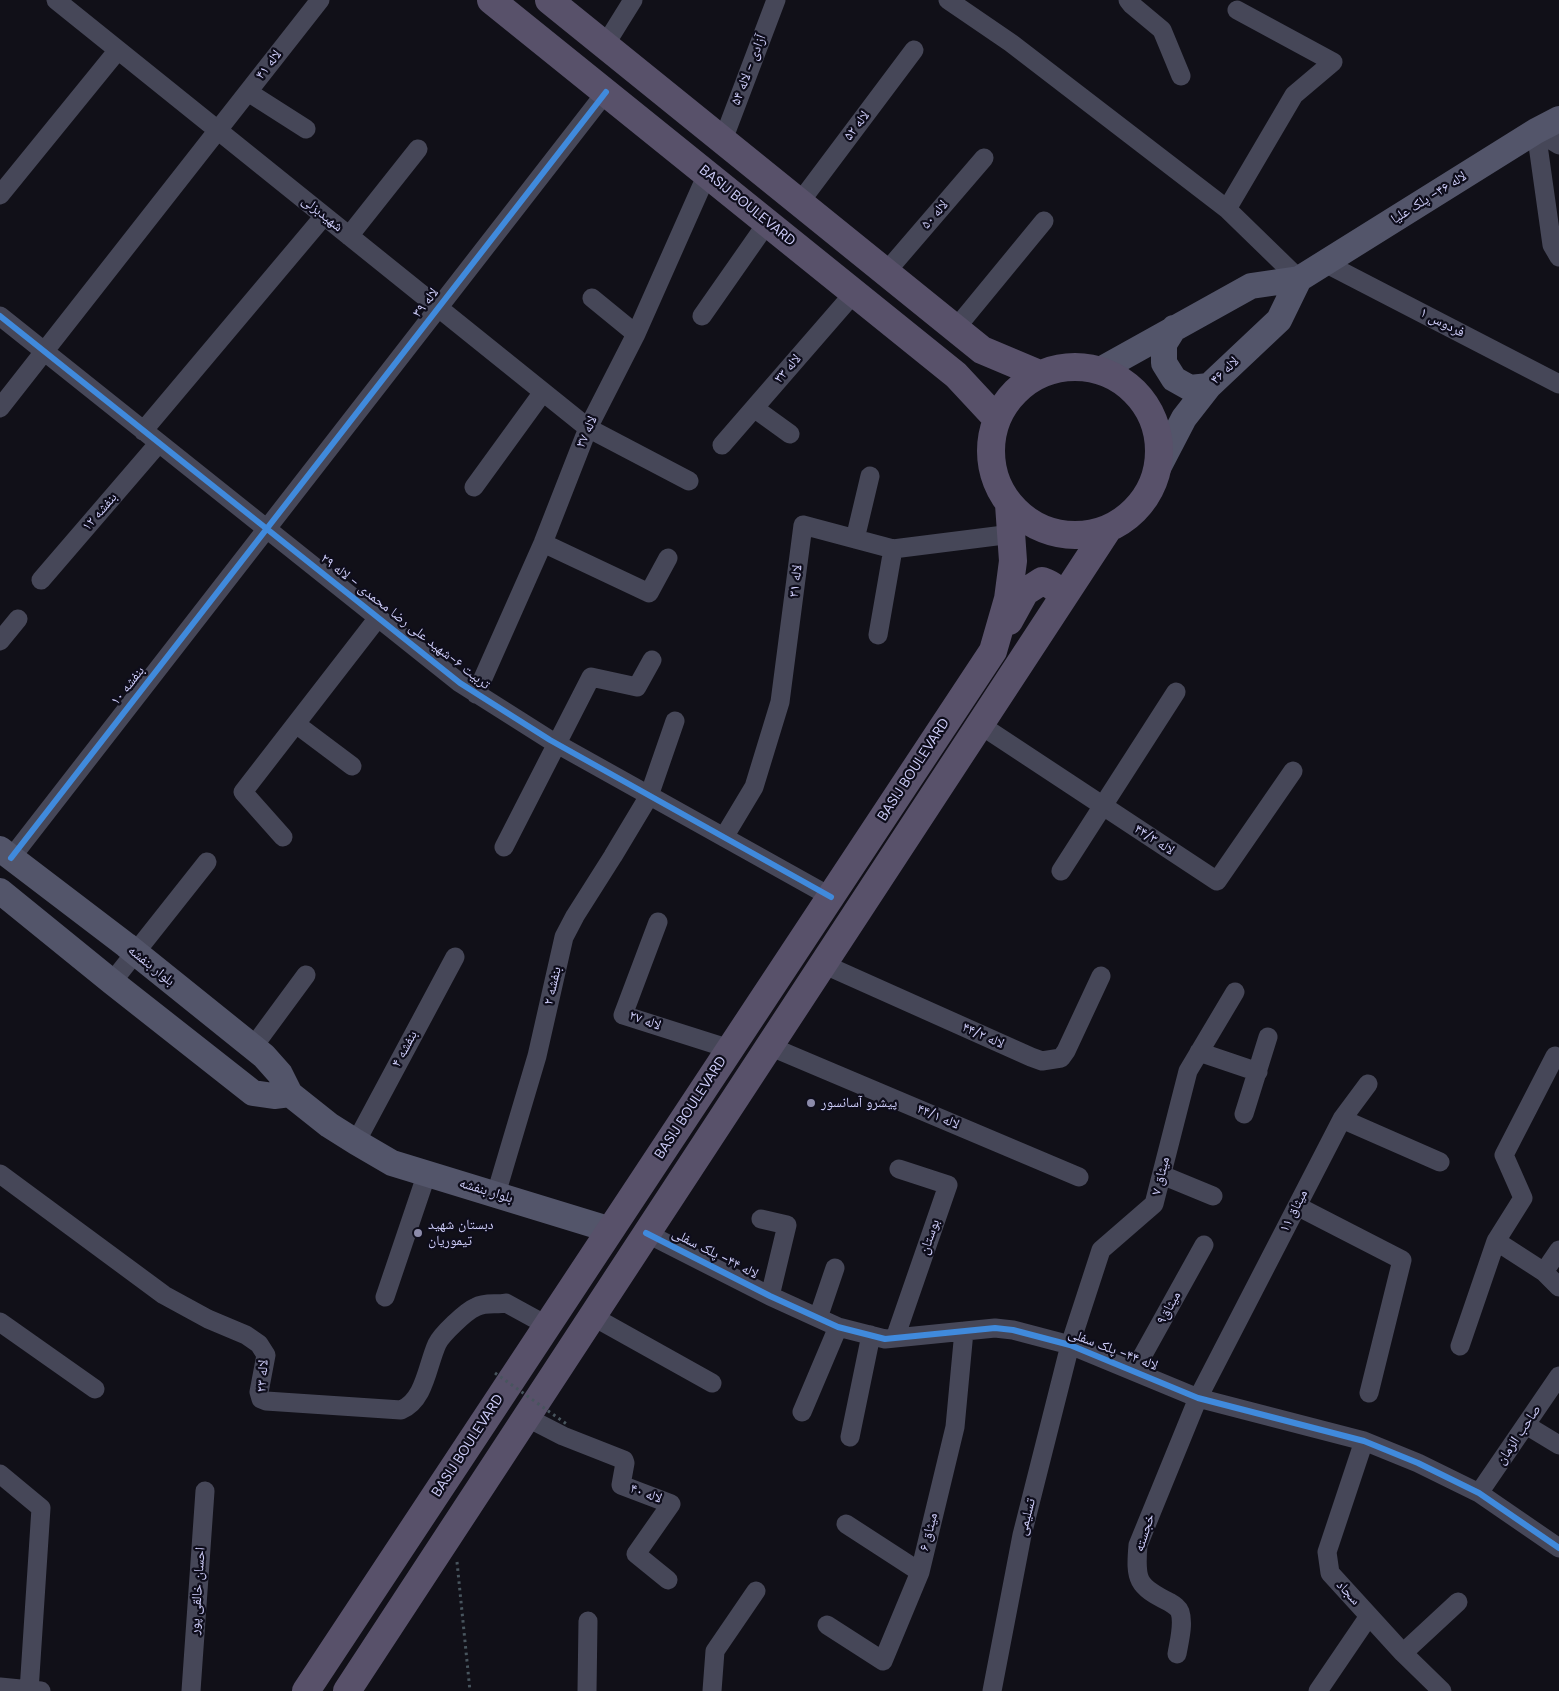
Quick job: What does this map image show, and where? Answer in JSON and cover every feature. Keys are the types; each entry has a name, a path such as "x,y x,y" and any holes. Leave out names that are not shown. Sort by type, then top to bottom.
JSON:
{"main road":[{"name":"BASIJ BOULEVARD","path":"491,0 956,375 997,419"},
{"path":"549,0 982,350 1039,374"},
{"name":"لاله ۴۶- پلک علیا","path":"1299,279 1536,131 1559,119"},
{"path":"1100,370 1251,286 1299,279"},
{"name":"لاله ۴۶","path":"1158,468 1184,418 1209,386 1279,320 1299,279"},
{"path":"1174,328 1164,344 1164,363 1174,379 1190,388 1209,386"},
{"path":"956,375 970,373 978,367 983,359 982,350"},
{"path":"1080,366 1100,370 1123,381 1141,398 1153,419 1159,443 1158,468 1148,493 1131,514 1108,529 1082,536 1054,533 1029,522 1009,504 998,484 992,463 991,440 997,419 1007,400 1022,385 1039,374 1059,368 1080,366"},
{"name":"BASIJ BOULEVARD","path":"306,1691 993,650 1008,599 1013,561 1009,504"},
{"path":"347,1691 1108,529"},
{"path":"993,650 1025,592 1042,581 1053,585 1062,598"},
{"name":"بلوار بنفشه","path":"5,853 135,952 264,1056 280,1074 290,1094 356,1142 392,1162 611,1230"},
{"path":"0,891 253,1093 274,1096 290,1094"}],"street":[{"name":"شهیدبزلی","path":"56,0 588,428 689,481"},
{"name":"لاله ۴۱","path":"0,408 320,0"},
{"path":"605,45 634,0"},
{"name":"آزادی - لاله ۵۴","path":"722,140 776,0"},
{"path":"948,0 1011,43 1227,208 1299,279"},
{"path":"1128,0 1162,30 1181,76"},
{"path":"1227,208 1294,95 1332,62 1237,10"},
{"path":"0,195 118,50"},
{"name":"لاله ۵۲","path":"800,202 914,50"},
{"path":"248,92 306,129"},
{"name":"لاله ۳۹","path":"266,529 606,92"},
{"path":"1536,131 1559,145"},
{"path":"1536,131 1552,245 1559,257"},
{"path":"349,236 418,149"},
{"name":"لاله ۵۰","path":"886,272 984,158"},
{"name":"لاله ۳۷","path":"476,694 543,543 588,428 636,334 707,174"},
{"path":"143,431 324,216"},
{"path":"956,328 1044,221"},
{"path":"702,316 767,223"},
{"name":"فردوس ۱","path":"1325,263 1559,384"},
{"name":"لاله ۳۳","path":"722,445 854,293"},
{"path":"592,298 636,334"},
{"name":"تربیت ۶-شهید علی رضا محمدی - لاله ۲۹","path":"0,316 460,684 557,744 831,897"},
{"path":"474,487 543,392"},
{"path":"754,408 790,434"},
{"name":"بنفشه ۱۲","path":"41,580 158,444"},
{"path":"855,539 870,476"},
{"name":"لاله ۳۱","path":"724,837 754,787 780,702 803,525 893,549 1012,534"},
{"name":"بنفشه ۱۰","path":"5,853 266,529"},
{"path":"543,543 649,593 668,558"},
{"path":"878,635 893,549"},
{"path":"283,836 243,792 377,618"},
{"path":"0,641 18,620"},
{"path":"504,847 591,676 637,687 652,660"},
{"path":"1061,871 1176,692"},
{"name":"بنفشه ۲","path":"496,1194 537,1056 564,937 649,796 675,721"},
{"path":"296,724 352,766"},
{"name":"لاله ۴۴/۳","path":"979,724 1217,881 1293,771"},
{"path":"112,982 207,862"},
{"name":"لاله ۲۷","path":"658,922 623,1014 730,1049"},
{"name":"بنفشه ۴","path":"356,1142 455,957"},
{"name":"لاله ۴۴/۲","path":"823,964 1031,1057 1042,1060 1061,1058 1066,1051 1101,976"},
{"path":"253,1047 306,975"},
{"name":"میثاق ۷","path":"1070,1345 1100,1250 1154,1204 1188,1071 1235,992"},
{"path":"1244,1114 1268,1037"},
{"name":"لاله ۴۴/۱","path":"769,1046 1079,1177"},
{"path":"1199,1052 1258,1072"},
{"path":"1460,1346 1496,1241 1523,1198 1504,1155 1555,1056"},
{"name":"میثاق ۱۱","path":"1198,1398 1342,1120 1368,1084"},
{"path":"1342,1120 1440,1162"},
{"name":"بوستان","path":"895,1338 948,1185 899,1169"},
{"path":"385,1296 427,1173"},
{"name":"لاله ۲۳","path":"0,1174 164,1295 208,1319 246,1335 258,1344 266,1356 259,1392 262,1399 266,1401 401,1410 409,1406 416,1398 438,1343 446,1332 474,1307 506,1302 548,1326"},
{"path":"1162,1175 1213,1196"},
{"path":"1297,1206 1402,1260 1370,1393"},
{"path":"761,1219 788,1225 770,1296"},
{"name":"لاله ۴۴- پلک سفلی","path":"646,1234 770,1296 838,1327 885,1339 995,1328 1013,1330 1070,1345 1198,1398 1364,1441 1418,1463 1479,1493 1559,1548"},
{"path":"1496,1241 1544,1272 1559,1287"},
{"name":"میثاق۹","path":"1134,1371 1204,1245"},
{"path":"1544,1272 1559,1250"},
{"path":"818,1318 835,1268"},
{"path":"592,1316 712,1383"},
{"path":"0,1322 95,1389"},
{"path":"802,1412 838,1327"},
{"name":"میثاق ۶","path":"827,1625 883,1661 920,1572 955,1427 964,1331"},
{"path":"850,1437 871,1335"},
{"name":"تسلیمی","path":"992,1691 1022,1535 1070,1345"},
{"name":"صاحب الزمان","path":"1479,1493 1559,1376"},
{"name":"خجسته","path":"1177,1654 1182,1619 1180,1611 1176,1606 1150,1592 1141,1582 1136,1570 1138,1545 1198,1398"},
{"name":"لاله ۴۰","path":"526,1417 563,1436 624,1460 626,1463 621,1485 671,1504 636,1554 668,1580"},
{"path":"1526,1425 1559,1445"},
{"name":"سجاد","path":"1364,1441 1328,1552 1330,1573 1403,1653 1442,1691"},
{"path":"0,1474 41,1508 29,1691"},
{"name":"احسان خالقی پور","path":"191,1691 205,1491"},
{"path":"846,1524 920,1572"},
{"path":"712,1691 715,1651 756,1591"},
{"path":"1403,1653 1458,1602"},
{"path":"1318,1691 1369,1616"},
{"path":"587,1691 588,1621"},
{"path":"0,1687 41,1691"}],"path":[{"path":"495,1373 568,1425"},
{"path":"454,1527 470,1691"}],"cycle path":[{"path":"11,858 606,92"},
{"path":"0,316 460,683 550,740 831,897"},
{"path":"646,1233 770,1296 838,1327 885,1339 995,1328 1013,1330 1070,1345 1198,1398 1364,1441 1418,1463 1479,1493 1559,1548"}],"place":[{"name":"پیشرو آسانسور","path":"811,1103"},
{"name":"دبستان شهید تیموریان","path":"418,1233"}]}
